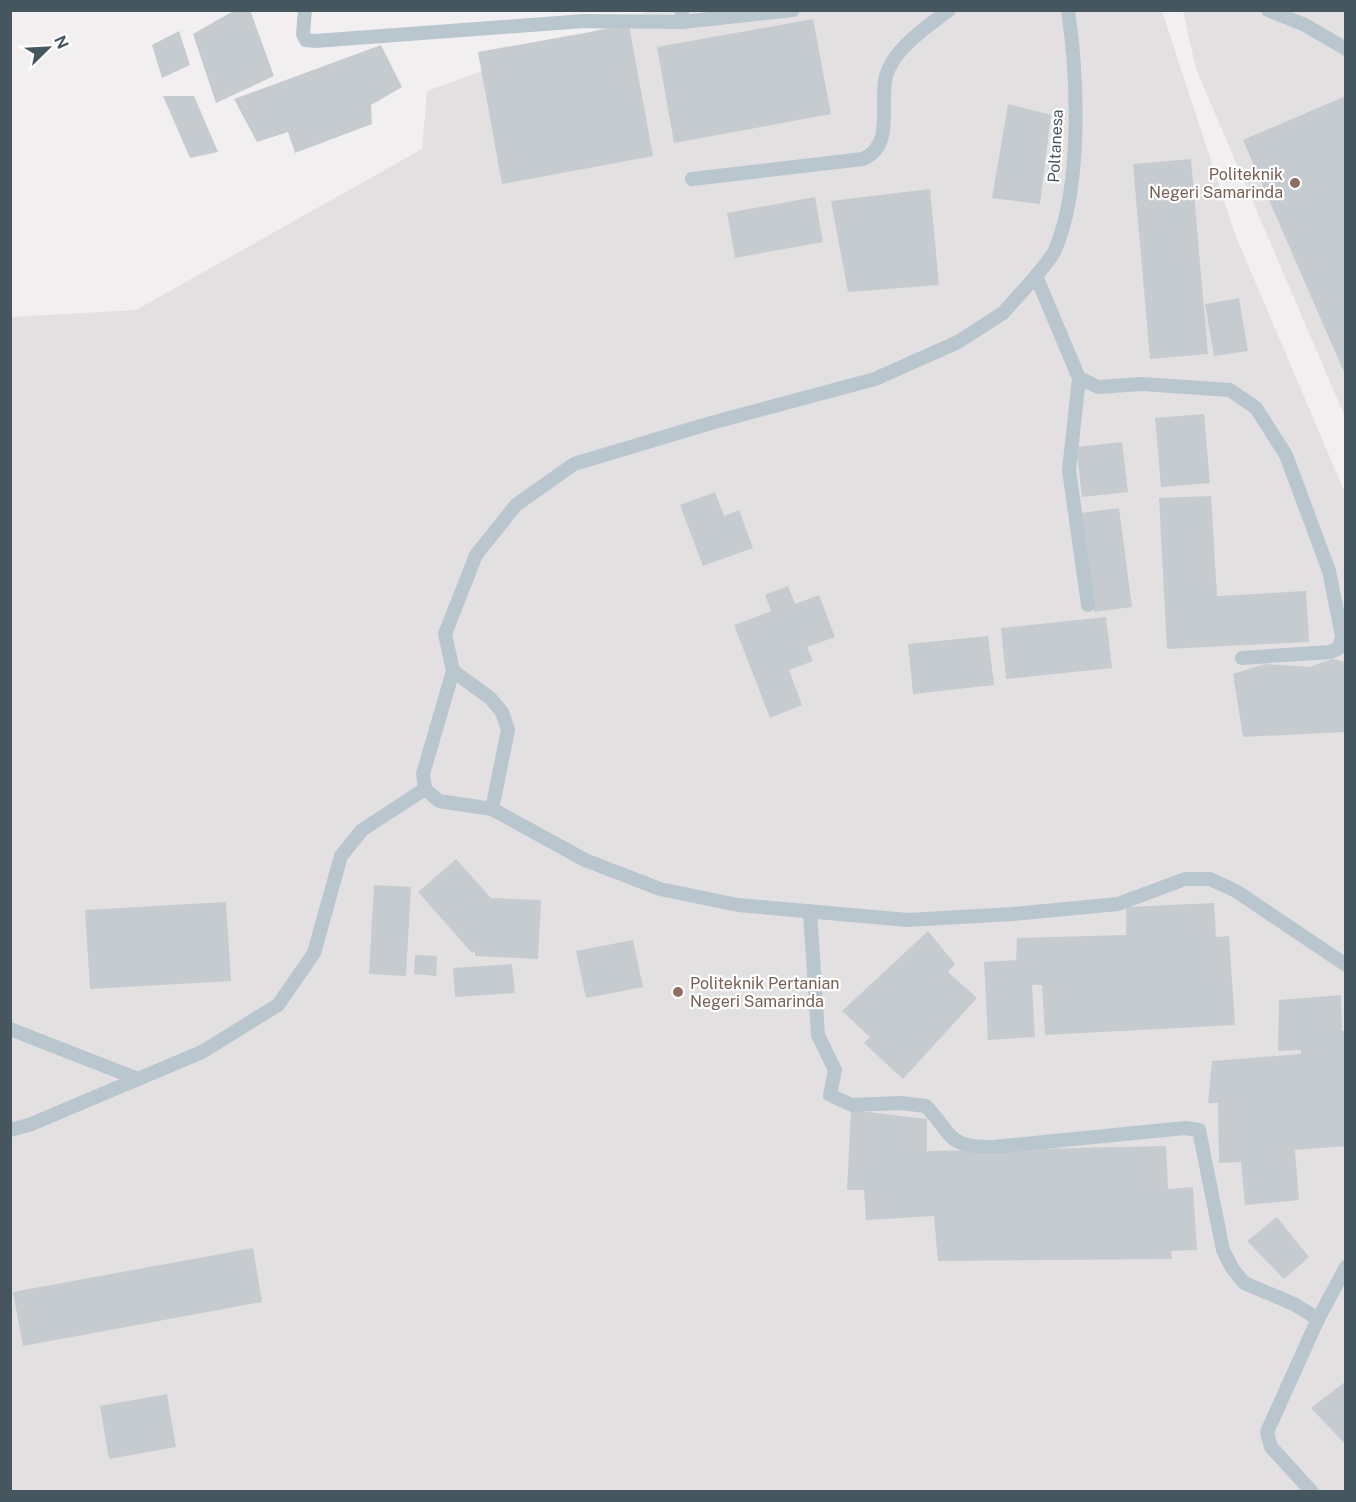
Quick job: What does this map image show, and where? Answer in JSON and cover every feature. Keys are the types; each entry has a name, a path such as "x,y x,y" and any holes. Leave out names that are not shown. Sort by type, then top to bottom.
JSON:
{"lane":[{"path":"305,10 303,34 306,40 315,41 584,21 793,10"},
{"path":"692,179 863,159 872,155 881,144 886,75 908,41 949,10"},
{"name":"Poltanesa","path":"453,672 445,633 476,555 516,505 574,464 711,423 875,379 958,342 1003,313 1054,252 1068,206 1073,158 1075,58 1068,10"},
{"path":"1268,10 1305,25 1346,49"},
{"path":"1036,276 1079,378 1069,470 1088,605"},
{"path":"1079,378 1098,387 1142,384 1230,390 1256,408 1286,455 1329,571 1342,636 1339,648 1330,652 1242,658"},
{"path":"492,809 508,730 502,712 490,698 453,672 423,774 425,789 439,801 492,809 585,860 660,889 738,905 908,920 1013,914 1118,904 1185,879 1210,879 1236,891 1346,965"},
{"path":"10,1130 29,1125 202,1052 278,1005 314,953 341,856 362,830 425,789"},
{"path":"810,911 818,1035 835,1070 830,1095 852,1105 900,1102 926,1106 952,1140 966,1147 993,1147 1185,1128 1199,1130 1223,1250 1232,1268 1244,1283 1294,1304 1317,1319"},
{"path":"10,1029 138,1079"},
{"path":"1312,1491 1271,1447 1268,1432 1317,1319 1346,1267"}],"shaded area":[{"name":"Politeknik Pertanian Negeri Samarinda","path":"649,11 1162,11 1235,234 1345,493 1345,1491 11,1492 11,317 136,310 422,149 427,91"},
{"name":"Politeknik Negeri Samarinda","path":"1183,11 1345,11 1345,417 1196,69"}],"building":[{"path":"235,10 250,10 274,76 216,103 193,34"},
{"path":"813,19 831,114 674,143 657,47"},
{"path":"629,25 653,156 502,184 478,52"},
{"path":"179,31 190,65 162,78 152,45"},
{"path":"381,45 402,87 371,105 372,124 295,153 288,132 257,142 234,99"},
{"path":"163,96 194,96 218,152 190,158"},
{"path":"1346,96 1346,377 1243,140"},
{"path":"1008,104 1051,115 1040,204 992,198"},
{"path":"1191,159 1208,354 1150,359 1133,164"},
{"path":"930,189 939,285 848,292 831,201"},
{"path":"815,197 823,242 735,258 727,213"},
{"path":"1239,298 1248,351 1214,356 1205,304"},
{"path":"1204,414 1210,483 1161,487 1155,418"},
{"path":"1122,442 1128,492 1082,497 1076,447"},
{"path":"715,492 724,516 739,510 753,548 703,566 680,505"},
{"path":"1211,496 1217,596 1306,591 1309,642 1167,649 1159,498"},
{"path":"1119,508 1132,607 1094,612 1081,513"},
{"path":"788,586 795,604 819,595 835,637 807,647 813,661 789,670 802,705 770,718 734,625 771,611 765,595"},
{"path":"1106,617 1112,668 1006,679 1001,628"},
{"path":"988,636 994,685 913,694 908,644"},
{"path":"1332,659 1346,662 1346,732 1243,737 1233,674 1265,664 1309,667"},
{"path":"456,859 491,898 541,900 538,959 475,956 475,951 472,953 418,892"},
{"path":"374,885 411,887 406,976 369,974"},
{"path":"226,902 231,981 90,989 85,910"},
{"path":"1214,903 1216,937 1229,936 1235,1025 1045,1035 1042,985 1032,985 1035,1037 988,1040 984,962 1016,960 1017,938 1126,935 1126,907"},
{"path":"928,931 955,964 948,972 977,998 903,1079 864,1043 870,1037 842,1011"},
{"path":"633,940 643,987 586,998 576,951"},
{"path":"415,955 437,956 436,976 414,974"},
{"path":"512,964 515,993 455,997 453,968"},
{"path":"1341,995 1342,1031 1346,1031 1346,1146 1295,1150 1299,1200 1245,1205 1241,1162 1219,1163 1218,1103 1208,1103 1212,1061 1301,1054 1301,1050 1278,1051 1279,1000"},
{"path":"851,1110 927,1119 927,1151 1166,1146 1168,1189 1193,1187 1197,1250 1171,1251 1172,1259 938,1261 934,1216 866,1220 864,1190 847,1190"},
{"path":"1277,1217 1309,1257 1284,1279 1247,1241"},
{"path":"253,1248 262,1302 23,1346 13,1292"},
{"path":"1346,1381 1346,1445 1311,1408"},
{"path":"167,1394 176,1447 109,1459 100,1406"}],"place":[{"name":"Politeknik Negeri Samarinda","path":"1295,183"},
{"name":"Politeknik Pertanian Negeri Samarinda","path":"678,992"}]}
